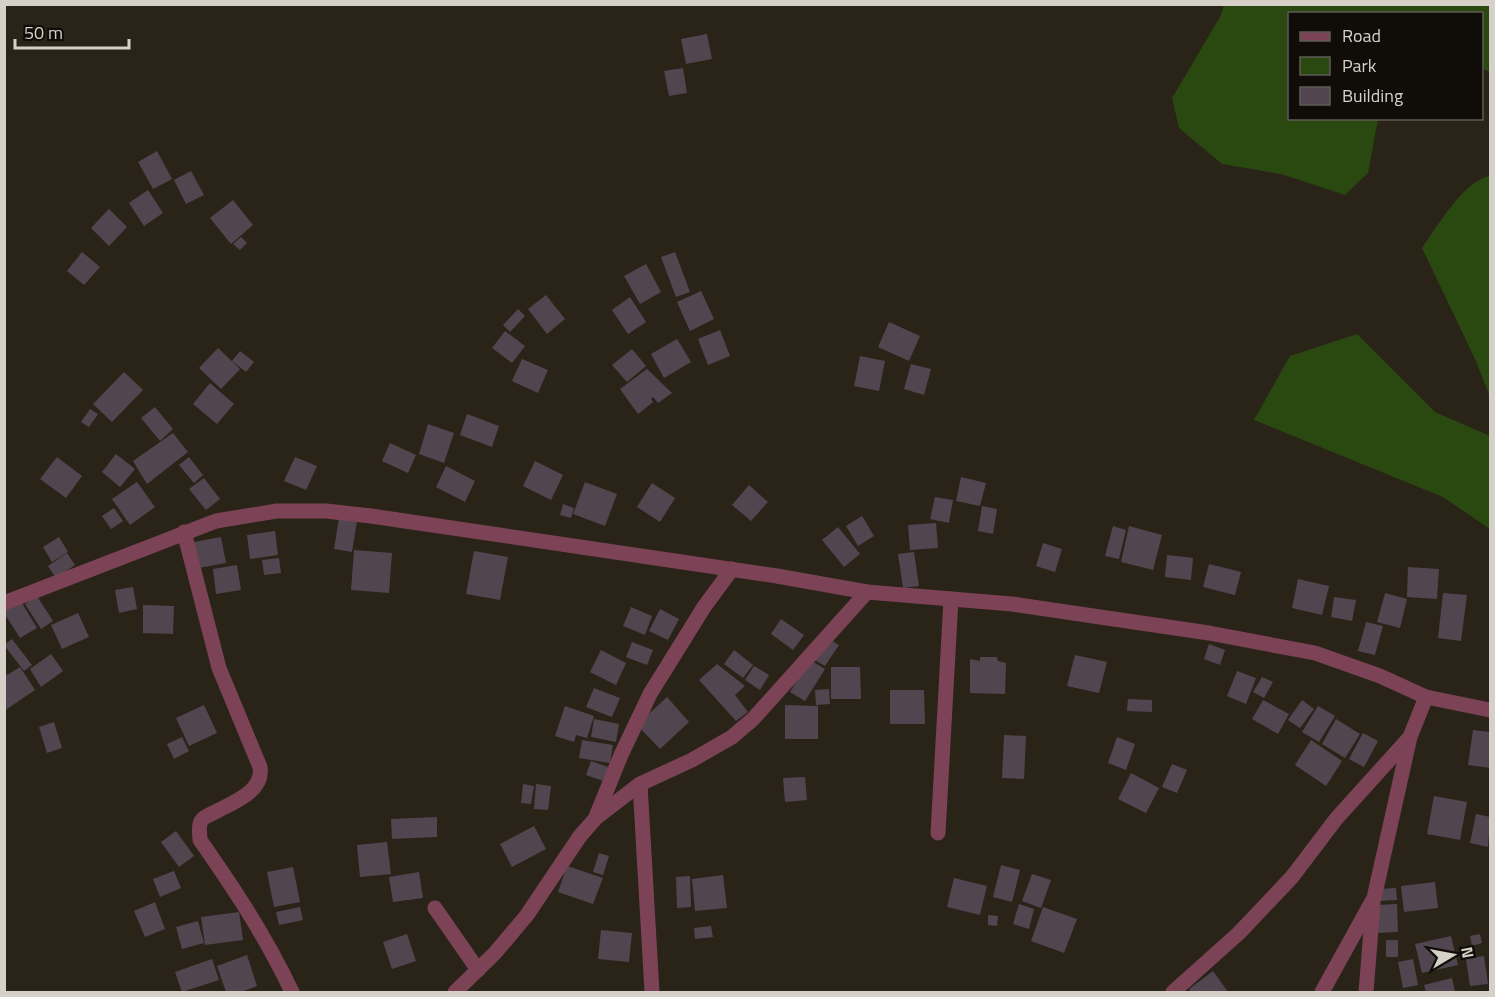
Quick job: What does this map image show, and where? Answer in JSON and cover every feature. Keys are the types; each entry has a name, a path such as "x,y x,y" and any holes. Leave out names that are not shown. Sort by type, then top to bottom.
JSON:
{"street":[{"path":"4,603 216,521 277,511 326,511 732,569 867,592 1012,604 1198,631 1315,653 1380,676 1426,698 1491,710"},
{"path":"184,532 219,668 260,767 261,776 258,784 243,796 202,819 199,828 200,840 272,949 292,993"},
{"path":"595,819 621,754 650,694 704,606 732,569"},
{"path":"455,993 527,915 580,836 595,819 640,784 692,760 732,737 753,720 867,592"},
{"path":"938,834 951,599"},
{"path":"1366,993 1374,898 1410,737 1426,698"},
{"path":"1173,993 1239,933 1284,885 1336,819 1410,737"},
{"path":"640,784 652,993"},
{"path":"1322,993 1374,898"},
{"path":"435,908 478,970"}],"green space":[{"path":"1478,4 1490,6 1490,72 1483,68 1483,12 1288,12 1288,120 1378,120 1368,173 1345,195 1281,174 1222,164 1179,128 1172,98 1220,17 1224,5"},
{"path":"1490,176 1490,397 1475,359 1422,248 1461,195 1480,179"},
{"path":"1357,334 1435,412 1490,436 1490,529 1443,497 1254,420 1290,356"}],"building":[{"path":"707,34 712,59 686,64 681,39"},
{"path":"683,68 687,93 669,96 664,71"},
{"path":"157,151 172,179 153,189 138,162"},
{"path":"191,171 204,195 186,204 174,180"},
{"path":"148,190 163,213 144,226 129,203"},
{"path":"233,200 253,225 231,244 210,218"},
{"path":"109,209 127,227 109,246 91,228"},
{"path":"241,237 247,243 240,250 233,244"},
{"path":"82,252 100,267 84,285 67,271"},
{"path":"675,252 690,292 676,297 661,257"},
{"path":"646,264 661,292 640,304 624,276"},
{"path":"701,291 714,319 690,331 677,302"},
{"path":"546,295 565,319 547,334 528,309"},
{"path":"630,297 646,322 628,334 612,310"},
{"path":"518,309 525,316 510,332 503,325"},
{"path":"889,322 920,336 909,361 878,347"},
{"path":"720,330 730,356 708,365 698,339"},
{"path":"505,331 525,346 512,363 492,348"},
{"path":"677,339 691,362 664,378 651,354"},
{"path":"218,348 240,369 221,389 199,368"},
{"path":"632,349 646,366 627,382 612,365"},
{"path":"240,351 254,362 246,372 232,361"},
{"path":"860,356 885,361 879,391 854,386"},
{"path":"522,359 548,370 538,393 512,381"},
{"path":"911,364 931,369 924,395 904,389"},
{"path":"647,369 672,393 658,403 653,397 651,399 653,402 638,414 620,389"},
{"path":"124,372 143,390 112,422 93,404"},
{"path":"210,383 234,404 217,424 193,404"},
{"path":"155,407 173,429 160,441 141,418"},
{"path":"90,409 98,414 89,427 81,422"},
{"path":"467,414 499,426 492,447 460,435"},
{"path":"428,424 454,433 444,463 419,454"},
{"path":"173,433 188,452 147,484 133,461"},
{"path":"390,443 416,455 408,473 382,461"},
{"path":"116,454 135,469 120,487 102,472"},
{"path":"57,457 82,476 66,498 40,479"},
{"path":"189,457 203,475 194,483 179,465"},
{"path":"295,457 317,466 306,490 284,481"},
{"path":"535,461 563,475 551,500 523,486"},
{"path":"446,466 475,481 465,502 436,487"},
{"path":"961,477 986,483 980,506 956,501"},
{"path":"204,478 220,499 206,510 189,489"},
{"path":"137,482 155,507 130,525 112,499"},
{"path":"585,482 617,494 605,526 573,514"},
{"path":"652,483 675,498 660,522 637,507"},
{"path":"749,485 768,502 751,521 732,505"},
{"path":"935,497 953,500 949,523 930,519"},
{"path":"563,504 574,508 571,518 560,515"},
{"path":"982,506 997,509 993,534 978,531"},
{"path":"114,508 123,521 111,529 102,516"},
{"path":"862,516 874,536 858,546 846,526"},
{"path":"339,518 357,521 352,552 334,549"},
{"path":"936,523 938,548 910,550 908,525"},
{"path":"1113,526 1126,530 1119,559 1105,556"},
{"path":"1129,526 1162,535 1153,570 1121,562"},
{"path":"838,527 860,554 844,567 822,540"},
{"path":"275,531 278,555 250,559 247,535"},
{"path":"59,537 68,552 52,562 43,547"},
{"path":"221,537 226,563 199,568 194,542"},
{"path":"1043,543 1062,549 1055,572 1036,566"},
{"path":"354,550 392,553 389,593 351,590"},
{"path":"474,551 508,557 500,600 466,594"},
{"path":"914,552 919,586 903,588 898,554"},
{"path":"67,553 75,565 56,578 48,566"},
{"path":"1167,555 1193,558 1191,580 1165,577"},
{"path":"279,558 281,573 264,575 262,560"},
{"path":"1209,564 1241,572 1235,595 1203,587"},
{"path":"237,565 241,590 216,594 213,569"},
{"path":"1408,567 1439,569 1437,599 1407,597"},
{"path":"1298,579 1329,586 1322,615 1292,608"},
{"path":"133,587 137,609 119,613 115,590"},
{"path":"1385,593 1407,599 1400,628 1377,622"},
{"path":"1443,593 1467,595 1461,641 1438,638"},
{"path":"37,596 53,621 41,629 25,604"},
{"path":"1334,597 1356,600 1352,621 1331,617"},
{"path":"20,600 37,628 20,638 4,610"},
{"path":"143,605 174,606 173,634 143,633"},
{"path":"631,607 652,616 645,635 623,626"},
{"path":"660,609 679,619 668,640 649,631"},
{"path":"78,613 89,637 62,649 51,625"},
{"path":"781,619 804,635 793,650 771,634"},
{"path":"1366,622 1383,626 1375,655 1358,651"},
{"path":"12,639 32,665 24,671 4,645"},
{"path":"829,639 839,645 825,666 815,660"},
{"path":"632,642 653,650 647,665 626,657"},
{"path":"1209,644 1225,650 1220,665 1204,659"},
{"path":"601,650 626,663 616,685 590,672"},
{"path":"734,650 753,665 743,678 724,664"},
{"path":"51,654 63,671 41,687 30,669"},
{"path":"1075,655 1107,662 1099,693 1067,686"},
{"path":"980,657 997,657 998,661 1006,663 1005,694 970,693 970,659 980,661"},
{"path":"810,660 825,669 805,701 790,692"},
{"path":"717,664 745,686 735,695 748,712 736,721 699,680"},
{"path":"754,666 769,675 760,690 745,680"},
{"path":"20,667 35,690 4,711 4,671 7,675"},
{"path":"831,667 860,667 861,699 831,699"},
{"path":"1237,671 1256,678 1246,704 1227,696"},
{"path":"1262,677 1273,682 1264,698 1253,692"},
{"path":"594,688 620,698 612,717 586,707"},
{"path":"829,689 830,704 816,705 815,690"},
{"path":"890,690 924,690 925,724 890,724"},
{"path":"667,697 689,722 660,749 637,725"},
{"path":"1128,699 1152,700 1152,712 1127,711"},
{"path":"1263,700 1289,714 1278,734 1252,719"},
{"path":"1302,700 1314,709 1300,728 1288,720"},
{"path":"204,705 217,733 189,746 176,718"},
{"path":"785,705 818,706 818,739 785,739"},
{"path":"565,706 594,716 587,738 576,735 574,742 555,736"},
{"path":"1318,706 1335,716 1319,742 1302,732"},
{"path":"594,719 619,724 616,742 591,737"},
{"path":"1336,719 1360,734 1345,758 1322,744"},
{"path":"54,722 62,748 47,753 39,727"},
{"path":"1473,730 1490,732 1490,768 1468,765"},
{"path":"1363,733 1378,741 1364,767 1349,759"},
{"path":"1004,735 1026,736 1024,779 1002,778"},
{"path":"182,737 189,751 174,759 167,744"},
{"path":"1117,737 1135,744 1126,770 1108,763"},
{"path":"582,740 613,745 610,763 579,758"},
{"path":"1311,740 1342,761 1326,786 1295,765"},
{"path":"591,761 611,768 606,782 586,775"},
{"path":"1172,764 1187,770 1177,793 1162,787"},
{"path":"1131,773 1159,788 1146,813 1118,799"},
{"path":"805,777 807,800 785,802 783,778"},
{"path":"523,784 534,786 531,804 521,803"},
{"path":"536,784 551,786 548,810 534,809"},
{"path":"1434,796 1467,802 1460,840 1427,834"},
{"path":"1476,814 1490,817 1488,847 1470,843"},
{"path":"437,817 437,837 392,839 391,819"},
{"path":"534,826 546,849 512,867 500,844"},
{"path":"176,831 194,856 179,867 161,842"},
{"path":"387,842 391,874 360,877 357,845"},
{"path":"599,853 609,856 603,875 593,872"},
{"path":"1001,865 1020,870 1012,902 993,897"},
{"path":"567,866 603,878 593,904 558,892"},
{"path":"293,867 300,902 274,907 267,872"},
{"path":"174,871 181,888 160,897 153,879"},
{"path":"419,872 423,898 393,902 389,877"},
{"path":"1032,874 1051,880 1041,908 1022,901"},
{"path":"723,875 727,908 695,911 692,879"},
{"path":"690,876 691,907 677,908 676,877"},
{"path":"954,878 987,886 980,915 947,907"},
{"path":"1435,882 1438,908 1404,912 1401,886"},
{"path":"1396,888 1397,900 1379,901 1379,889"},
{"path":"155,902 165,929 145,937 134,911"},
{"path":"1019,904 1034,909 1029,929 1013,924"},
{"path":"1397,904 1398,932 1377,933 1376,905"},
{"path":"300,907 303,920 279,925 276,912"},
{"path":"1043,907 1077,919 1064,953 1031,941"},
{"path":"239,912 243,940 205,945 201,917"},
{"path":"988,915 998,916 997,926 988,925"},
{"path":"198,921 204,943 182,949 176,927"},
{"path":"711,926 713,937 695,939 694,928"},
{"path":"601,930 632,933 629,962 598,959"},
{"path":"407,934 416,961 392,969 383,942"},
{"path":"1480,934 1482,943 1472,946 1470,936"},
{"path":"1451,936 1458,965 1422,973 1415,944"},
{"path":"1386,940 1398,940 1398,957 1386,957"},
{"path":"247,955 257,986 241,992 226,992 217,966"},
{"path":"1484,956 1488,984 1470,986 1466,959"},
{"path":"212,959 219,980 182,992 175,972"},
{"path":"1413,959 1418,985 1403,988 1398,962"},
{"path":"1213,971 1228,992 1191,992 1189,989"},
{"path":"1452,978 1455,992 1426,992 1424,985"}]}
